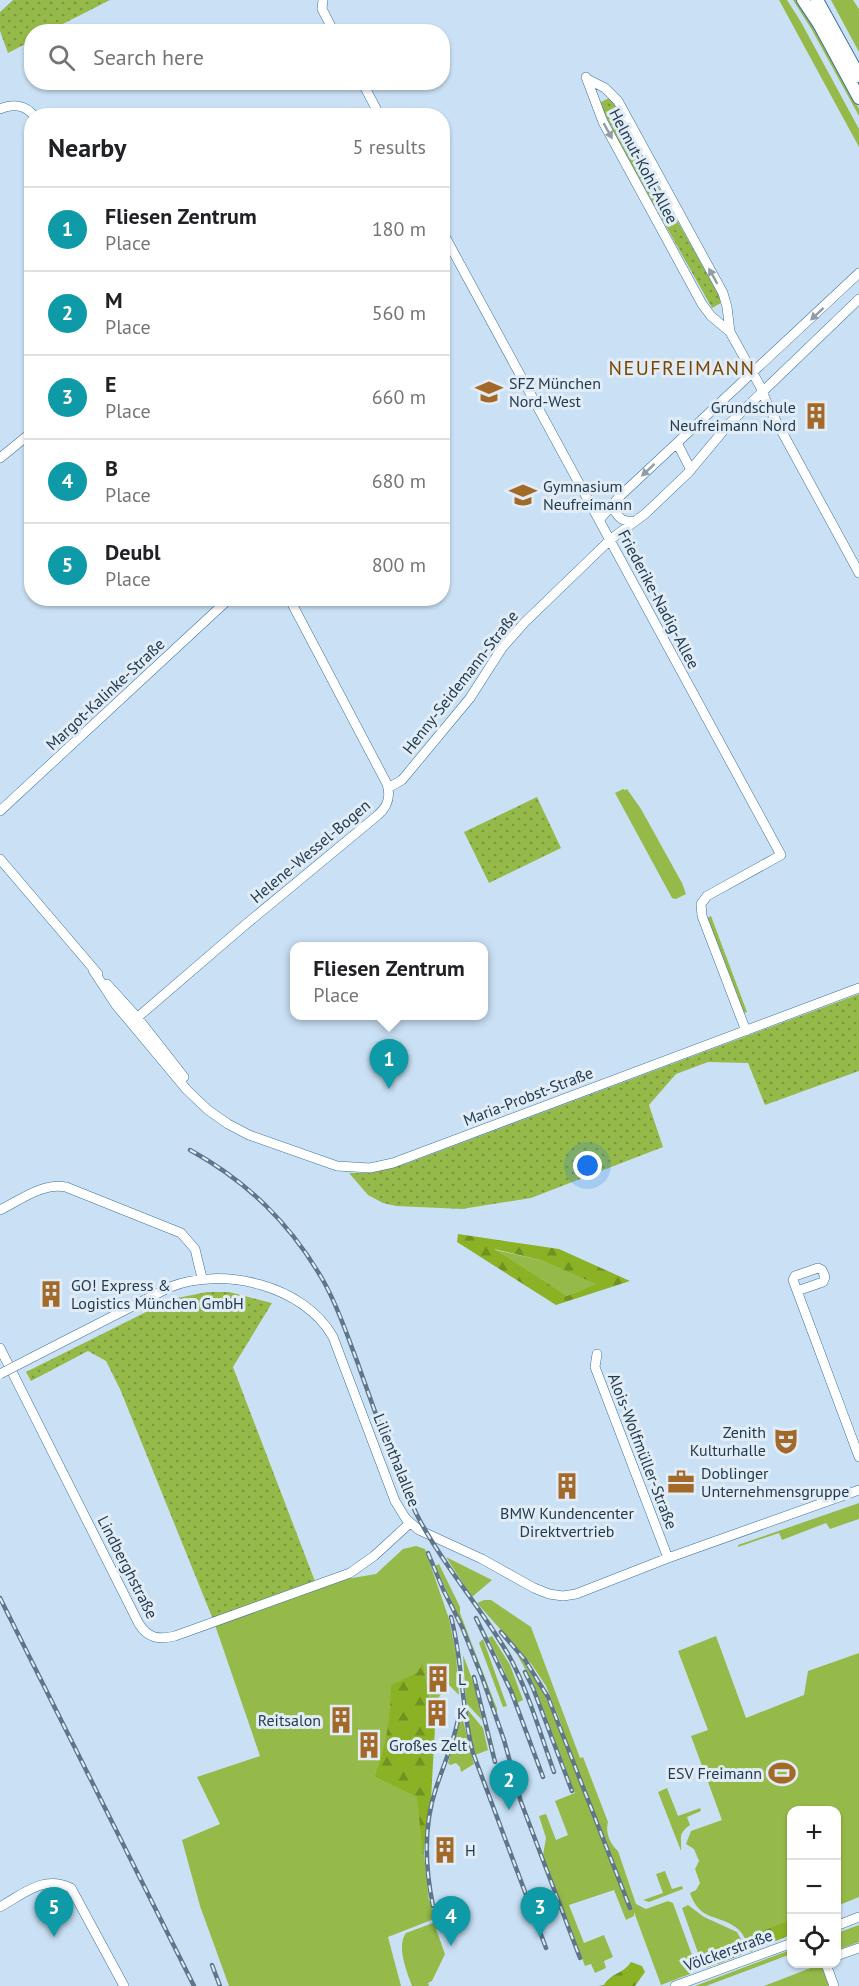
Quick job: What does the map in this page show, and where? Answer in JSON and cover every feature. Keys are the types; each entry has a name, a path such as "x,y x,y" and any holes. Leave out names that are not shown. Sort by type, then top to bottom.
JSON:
{"main road":[{"path":"803,0 825,34 859,99"},
{"path":"817,0 859,76"}],"street":[{"path":"323,0 322,9 330,24"},
{"name":"Helmut-Kohl-Allee","path":"730,332 723,293 618,100 586,77 603,122 702,304 711,316 730,332 859,573"},
{"path":"366,90 376,108"},
{"path":"0,109 6,106 25,108"},
{"name":"Friederike-Nadig-Allee","path":"450,246 781,855 707,896 701,904 701,914 746,1031"},
{"path":"600,519 677,443 859,273"},
{"name":"Henny-Seidemann-Straße","path":"388,788 402,780 465,705 516,630 611,539 635,521 691,470 729,424 859,299"},
{"path":"0,458 24,438"},
{"path":"677,443 691,470"},
{"path":"616,501 614,510 620,519 625,522 635,521"},
{"name":"Margot-Kalinke-Straße","path":"0,811 221,606"},
{"path":"293,606 388,788"},
{"name":"Helene-Wessel-Bogen","path":"134,1020 253,918 378,816 387,804 388,788"},
{"name":"Maria-Probst-Straße","path":"0,859 93,970 116,1005 134,1020 187,1090 208,1110 249,1135 337,1166 370,1168 393,1163 859,988"},
{"path":"0,1210 44,1189 56,1186 66,1187 181,1233 195,1249 202,1278"},
{"path":"797,1292 823,1282 825,1277 822,1270 818,1268 795,1276 793,1281 797,1292 859,1457"},
{"name":"Lilienthalallee","path":"0,1374 170,1287 188,1281 202,1278 235,1280 280,1292 300,1301 319,1317 329,1330 395,1501 410,1523 424,1533 482,1559 534,1588 556,1595 576,1594 668,1558 859,1490"},
{"name":"Lindberghstraße","path":"0,1348 138,1624 154,1638 175,1636 350,1573 374,1556 410,1523"},
{"name":"Alois-Wolfmüller-Straße","path":"597,1354 596,1367 668,1558"},
{"path":"0,1907 43,1883 59,1882 71,1888 124,1986"},
{"path":"841,1924 859,1917"},
{"name":"Völckerstraße","path":"675,1986 787,1944"},
{"path":"841,1955 859,1948"},
{"path":"827,1968 834,1986"}],"green space":[{"path":"13,0 110,0 63,24 24,24 24,45 8,53 0,31 0,12"},
{"path":"779,0 787,0 801,22 859,129 859,147"},
{"path":"793,0 798,0 825,43 859,109 859,116 812,30"},
{"path":"831,0 853,0 859,9 859,52"},
{"path":"609,98 665,199 654,206 600,106 601,102"},
{"path":"669,206 719,295 721,303 712,308 658,212"},
{"path":"627,789 641,809 686,894 676,899 672,898 615,793"},
{"path":"537,797 561,848 489,883 464,832"},
{"path":"711,916 747,1012 743,1013 707,918"},
{"path":"859,994 859,1071 765,1105 748,1063 708,1062 676,1074 649,1105 663,1147 531,1198 462,1209 396,1206 383,1203 368,1195 349,1173 370,1173 408,1163"},
{"path":"458,1234 559,1249 630,1281 556,1305 457,1242","holes":["494,1249 540,1260 596,1284 567,1296"]},
{"path":"491,1249 540,1260 597,1284 567,1296"},
{"path":"207,1292 229,1292 272,1303 233,1367 316,1584 214,1622 120,1389 106,1361 88,1351 31,1381 26,1372 172,1299"},
{"path":"859,1503 859,1519 830,1529 826,1523 782,1540 779,1533 738,1547 738,1545"},
{"path":"416,1546 425,1549 449,1619 456,1654 459,1695 447,1683 438,1699 430,1699 423,1664 391,1716 386,1745 374,1777 418,1797 429,1901 431,1900 434,1919 388,1937 401,1986 229,1986 200,1906 182,1840 220,1824 197,1777 260,1756 214,1622 316,1584 376,1574 403,1549"},
{"path":"446,1557 492,1580 472,1597"},
{"path":"439,1564 460,1607 460,1613 497,1709 497,1714 471,1643 435,1566"},
{"path":"491,1600 531,1627 580,1758 583,1757 608,1822 609,1838 618,1851 636,1904 646,1909 668,1901 673,1903 696,1966 690,1969 690,1974 661,1985 634,1912 634,1916 626,1920 614,1890 569,1905 584,1943 604,1935 613,1957 604,1961 606,1968 595,1973 591,1964 585,1966 543,1855 546,1838 539,1816 546,1814 556,1840 568,1835 555,1801 575,1793 534,1685 519,1655 544,1694 559,1728 562,1726 546,1686 532,1665 477,1603"},
{"path":"492,1636 510,1665 523,1700 517,1703 488,1638"},
{"name":"ESV Freimann","path":"716,1636 746,1718 804,1695 808,1671 859,1653 859,1897 841,1904 841,1806 787,1806 787,1928 754,1942 756,1949 751,1952 739,1930 699,1909 690,1893 696,1890 700,1883 695,1869 699,1861 694,1849 686,1844 691,1831 722,1820 691,1736 708,1730 678,1651"},
{"path":"483,1639 507,1706 503,1707 479,1643"},
{"path":"463,1655 474,1684 482,1720 466,1703"},
{"path":"423,1663 435,1727 431,1800 423,1856 417,1797 374,1777 387,1732 391,1685 417,1673"},
{"path":"467,1709 483,1728 488,1750 475,1755 467,1719"},
{"path":"461,1712 474,1764 461,1772 456,1763 450,1765 448,1763"},
{"path":"667,1788 678,1816 700,1808 701,1811 687,1817 690,1825 682,1834 681,1851 658,1792"},
{"path":"665,1871 672,1889 682,1886 683,1889 649,1902 643,1900 663,1893 656,1874"},
{"path":"688,1905 704,1917 737,1932 748,1952 706,1968 702,1964 682,1908"},
{"path":"441,1920 443,1927 436,1929 445,1954 432,1981 428,1983 429,1986 412,1986 403,1959 403,1938 406,1933"},
{"path":"787,1922 787,1937 760,1947 755,1934"},
{"path":"859,1925 859,1942 841,1949 841,1932"},
{"path":"740,1941 745,1953 718,1964 712,1957 714,1948"},
{"path":"787,1951 787,1956 706,1986 695,1986"},
{"path":"631,1962 642,1966 645,1972 635,1986 599,1986 604,1985"},
{"path":"811,1968 822,1968 829,1986 764,1986"}],"railway":[{"path":"190,1150 231,1176 266,1206 297,1241 324,1282 342,1321 392,1457 416,1513 437,1549 508,1654 528,1697 554,1772"},
{"path":"428,1553 482,1677 504,1740 521,1802 580,1958"},
{"path":"0,1598 194,1986"},
{"path":"451,1617 473,1753 546,1948"},
{"path":"476,1618 511,1691 543,1777"},
{"path":"501,1632 525,1660 548,1697 630,1908"},
{"path":"525,1672 572,1791"},
{"path":"474,1677 495,1762"},
{"path":"433,1906 427,1862 429,1817 460,1708"},
{"path":"212,1965 220,1986"}],"place":[{"name":"SFZ München Nord-West","path":"489,392"},
{"name":"Grundschule Neufreimann Nord","path":"816,416"},
{"name":"Gymnasium Neufreimann","path":"523,495"},
{"name":"Fliesen Zentrum","path":"389,1089"},
{"name":"GO! Express & Logistics München GmbH","path":"51,1294"},
{"name":"Zenith Kulturhalle","path":"786,1441"},
{"name":"Doblinger Unternehmensgruppe","path":"681,1482"},
{"name":"BMW Kundencenter Direktvertrieb","path":"567,1486"},
{"name":"L","path":"438,1679"},
{"name":"K","path":"437,1713"},
{"name":"Reitsalon","path":"341,1720"},
{"name":"Großes Zelt","path":"369,1745"},
{"name":"ESV Freimann","path":"782,1773"},
{"name":"M","path":"509,1810"},
{"name":"H","path":"445,1850"},
{"name":"Deubl","path":"54,1937"},
{"name":"E","path":"540,1937"},
{"name":"B","path":"451,1946"}],"district":[{"name":"NEUFREIMANN","path":"682,368"}]}
